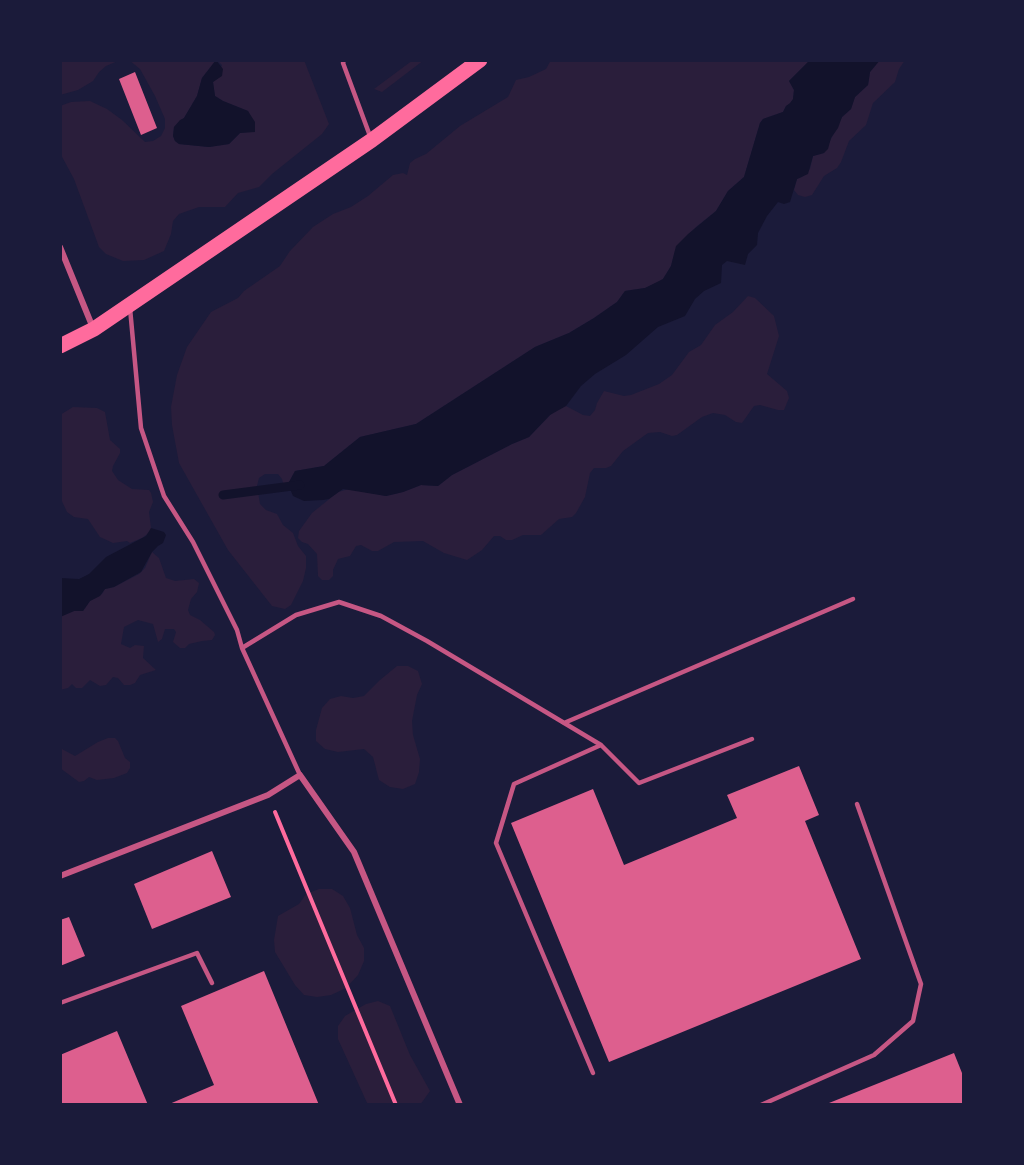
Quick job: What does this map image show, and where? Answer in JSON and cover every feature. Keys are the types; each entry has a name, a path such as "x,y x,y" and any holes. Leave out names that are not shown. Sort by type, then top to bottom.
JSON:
{"main road":[{"path":"60,346 94,329 372,140 480,60"}],"street":[{"path":"60,247 94,329"},
{"path":"60,876 268,795 300,776 354,852 460,1105"}],"lane":[{"path":"344,60 343,63 372,140"},
{"path":"129,304 141,428 164,496 193,542 237,630 242,648 300,776"},
{"path":"564,723 853,599"},
{"path":"242,648 296,615 339,602 390,621 601,745 639,783 752,739"},
{"path":"593,1073 496,843 514,784 601,745"},
{"path":"760,1105 874,1055 913,1021 921,984 857,804"},
{"path":"60,1003 196,953 212,983"}],"path":[{"path":"268,795 396,1105"}],"shaded area":[{"path":"60,60 120,60 106,66 93,81 78,90 60,95"},
{"path":"129,60 216,60 202,78 197,96 184,118 174,127 173,136 179,144 209,147 229,144 240,133 255,131 248,111 215,96 213,82 217,79 222,65 217,60 304,60 329,124 322,134 259,187 238,193 225,207 199,207 179,214 173,221 171,234 164,251 144,260 123,261 106,254 99,247 74,179 60,153 60,106 71,102 90,101 107,109 122,120 145,142 153,141 161,136 165,128 165,119 140,69"},
{"path":"216,60 223,69 222,76 213,82 215,96 248,111 255,122 255,132 240,133 229,144 209,147 179,144 173,136 174,127 184,118 197,96 202,78"},
{"path":"413,60 424,60 382,92 374,89"},
{"path":"551,60 810,60 789,81 794,90 790,104 783,112 763,119 760,123 744,177 728,191 716,211 696,227 675,251 671,266 663,279 645,288 625,291 617,302 594,318 569,333 535,347 416,424 360,437 324,466 295,471 288,484 290,490 285,491 278,474 265,474 259,478 257,486 260,504 266,510 277,514 283,525 293,533 298,546 306,556 303,581 291,605 285,609 272,606 228,550 179,463 171,407 177,375 187,347 211,312 238,298 244,291 280,266 290,251 313,227 368,196 393,175 403,173 407,175 410,163 415,159 426,154 460,126 508,97 516,80 546,69"},
{"path":"810,60 880,60 870,72 868,85 855,97 851,109 842,117 828,149 824,153 813,156 808,174 797,179 790,202 784,204 778,202 767,216 758,233 757,245 748,254 745,265 727,261 722,265 721,283 704,291 695,299 685,316 658,327 626,355 595,374 581,386 566,406 550,415 529,437 452,475 438,486 421,485 386,496 343,489 329,499 323,500 304,501 293,496 288,484 295,471 324,466 360,437 416,424 535,347 569,333 594,318 617,302 625,291 645,288 663,279 671,266 676,246 716,211 728,191 744,177 760,123 763,119 783,112 793,99 794,90 789,81"},
{"path":"880,60 905,60 895,82 873,103 866,125 849,141 837,168 824,176 812,195 805,197 798,195 794,190 797,179 810,169 813,156 824,153 842,117 851,109 855,97 868,85 870,72"},
{"path":"748,296 755,298 774,316 779,336 767,374 787,391 789,398 784,410 754,406 742,423 725,415 713,413 702,417 677,435 672,436 660,432 648,433 623,451 611,466 594,468 590,473 585,497 576,513 572,517 559,519 541,535 523,535 512,540 494,536 482,550 467,560 444,553 423,541 394,542 378,551 372,551 361,545 356,546 350,556 338,559 333,576 329,580 322,580 318,576 317,554 308,544 298,538 299,531 312,513 338,492 349,489 386,496 421,485 438,486 452,475 529,437 555,410 566,406 590,416 604,391 624,396 659,384 672,375 689,352 701,345 715,325 733,312"},
{"path":"73,407 97,408 105,412 110,440 120,449 112,471 118,480 132,489 149,490 151,493 153,502 149,512 151,528 150,532 142,538 130,543 127,541 113,543 100,537 88,519 74,517 67,512 60,497 60,415"},
{"path":"151,528 164,532 166,535 163,543 152,552 141,572 114,587 105,589 100,596 90,601 83,611 74,611 60,617 60,578 79,579 89,574 106,557 146,536"},
{"path":"152,552 159,558 166,578 175,581 194,579 199,583 188,610 190,615 214,632 212,640 180,648 173,642 176,632 174,629 165,629 162,639 158,642 153,624 138,620 124,627 121,644 130,648 135,645 144,646 143,658 156,670 140,675 135,683 130,685 124,685 118,678 113,677 106,685 100,686 90,680 82,688 76,688 72,684 60,690 60,617 74,611 83,611 90,601 102,594 105,589 114,587 139,574 145,568"},
{"path":"397,666 408,666 418,671 422,684 417,695 412,721 413,735 420,759 419,772 415,784 403,789 390,787 379,780 373,757 364,749 338,752 325,749 316,741 316,730 322,708 330,699 341,696 353,698 364,696"},
{"path":"108,738 115,738 118,741 125,758 130,762 127,773 114,778 97,780 89,777 79,782 60,768 60,748 75,756"},
{"path":"319,889 332,889 343,896 350,908 357,935 364,948 364,961 358,975 346,988 331,995 317,997 304,995 295,985 275,952 274,940 278,916 299,904 306,894"},
{"path":"378,1001 390,1006 410,1055 430,1091 420,1105 368,1105 338,1039 338,1026 345,1016 366,1004"}],"building":[{"path":"135,72 157,128 141,135 119,79"},
{"path":"799,766 819,815 805,821 861,959 609,1062 511,823 593,789 624,865 737,818 727,795"},
{"path":"212,851 231,897 152,929 134,884"},
{"path":"69,917 85,956 60,966 60,920"},
{"path":"264,971 319,1105 167,1105 214,1085 181,1006"},
{"path":"117,1031 148,1105 60,1105 60,1055"},
{"path":"954,1053 964,1078 964,1105 824,1105"}],"waterway":[{"path":"223,495 300,485"}]}
